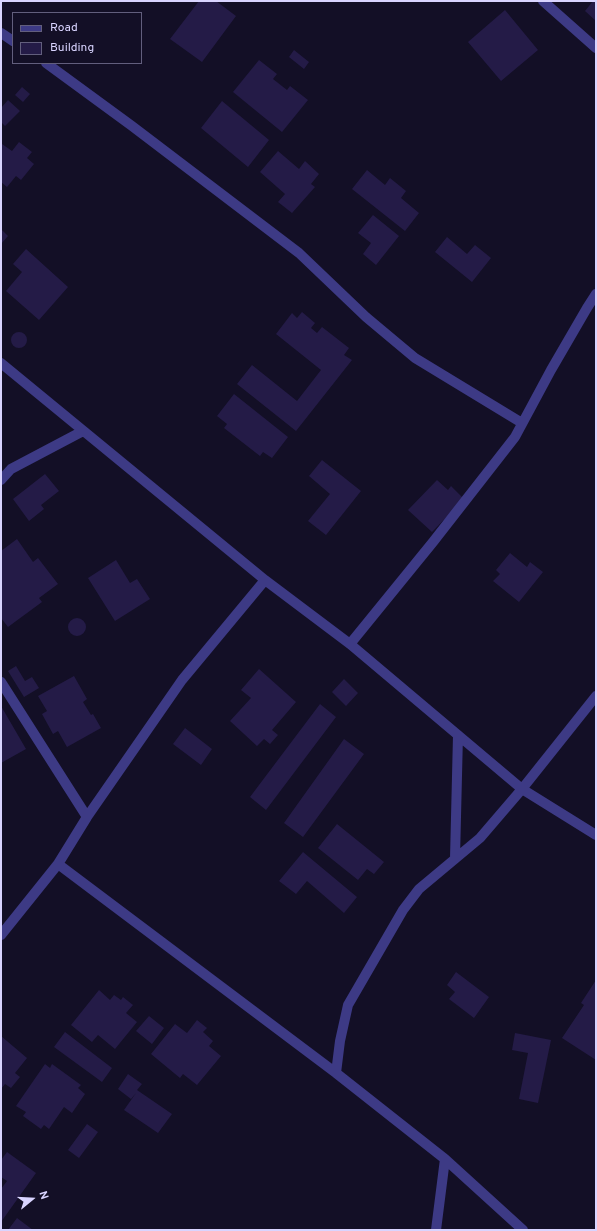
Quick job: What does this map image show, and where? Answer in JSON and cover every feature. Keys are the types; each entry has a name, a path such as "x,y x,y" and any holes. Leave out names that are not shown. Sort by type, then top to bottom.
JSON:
{"street":[{"path":"543,1 596,48"},
{"path":"1,33 12,40"},
{"path":"47,64 132,126 299,253 366,317 415,358 522,423"},
{"path":"350,644 438,536 515,437 551,370 596,294"},
{"path":"1,363 265,580 350,644 522,790 596,835"},
{"path":"1,480 11,469 83,430"},
{"path":"1,935 58,864 88,817 182,680 265,580"},
{"path":"1,682 88,817"},
{"path":"336,1073 340,1041 348,1006 403,910 419,888 480,838 522,790 596,696"},
{"path":"455,858 458,736"},
{"path":"58,864 336,1073 445,1159 523,1230"},
{"path":"436,1230 445,1159"}],"building":[{"path":"199,1 216,1 236,16 202,62 170,39"},
{"path":"593,1 596,1 596,21 585,11"},
{"path":"505,10 538,50 501,81 468,42"},
{"path":"294,50 309,62 304,69 289,57"},
{"path":"259,60 277,74 273,79 287,90 290,86 308,100 282,132 233,92"},
{"path":"22,87 30,94 23,102 15,95"},
{"path":"8,100 20,111 5,126 1,122 1,108"},
{"path":"222,101 269,140 248,167 201,128"},
{"path":"19,142 32,152 27,158 34,164 21,180 16,176 7,187 1,182 1,145 2,144 12,151"},
{"path":"278,151 299,169 305,161 319,174 311,184 315,187 292,213 278,202 285,194 260,172"},
{"path":"367,170 385,185 390,178 406,191 401,198 419,213 405,231 352,189"},
{"path":"373,215 399,236 376,265 363,254 371,243 358,233"},
{"path":"1,229 8,236 1,244"},
{"path":"447,237 467,254 475,245 491,258 472,282 435,252"},
{"path":"26,249 68,287 39,320 6,291 22,272 13,264"},
{"path":"302,312 315,323 311,328 317,333 322,327 349,348 344,355 352,360 296,431 237,384 252,365 297,401 321,370 276,334 292,313 297,318"},
{"path":"16,332 22,332 27,337 25,346 22,348 16,348 11,343 11,337"},
{"path":"234,394 288,437 272,458 263,452 260,456 224,428 227,424 217,416"},
{"path":"322,460 361,491 326,535 308,521 330,494 309,476"},
{"path":"45,474 59,491 41,505 44,509 29,521 13,499"},
{"path":"437,480 448,490 451,486 464,499 432,532 408,510"},
{"path":"17,539 33,562 38,558 58,584 39,598 42,602 8,627 1,618 1,551"},
{"path":"510,553 527,567 530,562 543,572 519,602 493,581 500,574 496,570"},
{"path":"116,560 130,583 137,579 150,599 115,621 88,578"},
{"path":"73,618 81,618 86,623 84,634 81,636 73,636 68,631 68,623"},
{"path":"16,666 25,681 32,677 39,688 24,697 8,671"},
{"path":"259,669 296,702 272,730 278,735 270,744 264,739 257,746 230,721 251,698 241,690"},
{"path":"74,676 87,699 83,702 91,715 93,714 101,728 67,747 58,731 53,734 42,714 47,711 38,696"},
{"path":"344,679 358,693 346,706 332,692"},
{"path":"320,704 336,717 266,810 250,797"},
{"path":"1,706 26,749 1,763"},
{"path":"185,728 212,749 201,765 173,744"},
{"path":"344,739 364,754 303,837 284,823"},
{"path":"337,824 384,862 374,874 367,869 358,880 318,848"},
{"path":"303,852 357,897 344,913 307,881 296,894 279,881"},
{"path":"456,972 489,997 474,1018 449,999 455,992 447,985"},
{"path":"596,980 596,1060 562,1038 584,1005 581,1003"},
{"path":"99,990 110,1000 114,995 121,1000 123,997 133,1005 126,1013 137,1022 115,1049 98,1035 92,1042 71,1025"},
{"path":"149,1016 164,1028 152,1044 136,1031"},
{"path":"197,1020 207,1028 203,1032 213,1041 209,1046 221,1056 197,1085 183,1074 180,1078 151,1054 175,1024 187,1033"},
{"path":"65,1032 112,1068 102,1082 54,1047"},
{"path":"515,1033 551,1040 538,1103 519,1099 528,1053 512,1050"},
{"path":"1,1036 27,1058 15,1073 20,1077 11,1088 5,1084 1,1089"},
{"path":"45,1064 50,1068 52,1064 81,1085 78,1088 85,1094 72,1113 64,1107 49,1129 44,1125 41,1129 23,1116 26,1112 16,1106"},
{"path":"128,1074 142,1084 137,1090 172,1114 158,1133 124,1110 136,1093 131,1099 118,1089"},
{"path":"87,1124 98,1132 79,1158 68,1150"},
{"path":"7,1152 36,1173 1,1222 1,1189 7,1181 1,1177 1,1160"},
{"path":"17,1218 33,1230 8,1230"}]}
